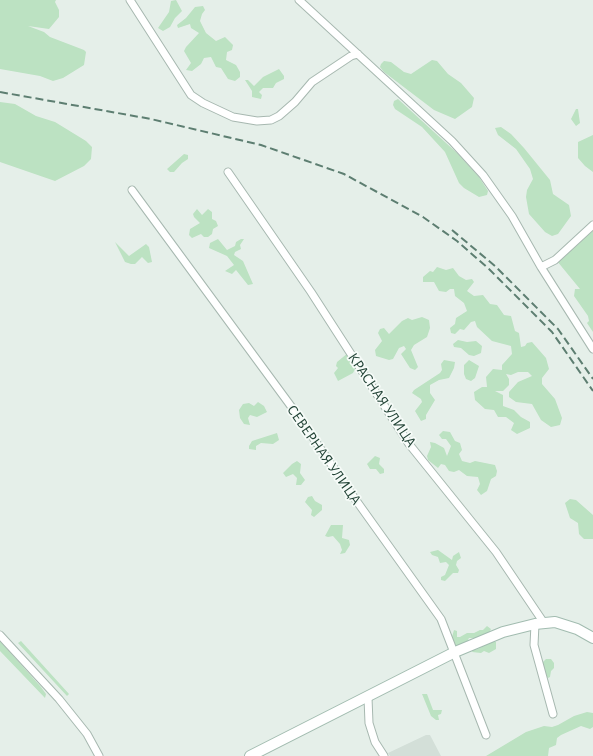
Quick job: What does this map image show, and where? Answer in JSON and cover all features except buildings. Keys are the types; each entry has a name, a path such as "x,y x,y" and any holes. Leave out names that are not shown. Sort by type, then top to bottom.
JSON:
{"street":[{"path":"130,0 190,95 203,103 233,117 257,121 271,120 295,102 312,82 351,56 358,54"},
{"path":"298,0 452,140 483,175 512,216 541,267 593,349"},
{"name":"КРАСНАЯ УЛИЦА","path":"228,172 310,292 409,444 496,552 539,623"},
{"name":"СЕВЕРНАЯ УЛИЦА","path":"132,190 296,413 441,619 486,735"},
{"path":"541,267 554,260 593,225"},
{"path":"539,623 534,645 553,714"},
{"path":"250,756 368,698 455,652 503,632 539,623 566,625 593,638"},
{"path":"0,635 87,734 99,756"},
{"path":"368,698 368,723 375,742 384,756"}],"shaded area":[{"path":"426,735 430,735 441,756 390,756 388,753"}],"green space":[{"path":"0,0 56,0 55,2 59,10 59,17 49,29 28,26 44,32 50,37 84,50 86,52 84,65 63,78 53,81 40,76 0,69"},
{"path":"176,0 182,11 175,18 170,27 163,31 158,28 169,12 171,1"},
{"path":"203,6 205,10 200,21 206,33 216,41 225,37 233,45 232,50 227,52 226,60 236,65 240,72 240,77 235,81 228,79 221,68 216,67 211,57 204,58 201,64 192,71 186,70 191,63 184,51 199,33 191,28 190,24 178,28 177,25 186,18 195,7"},
{"path":"432,60 437,61 448,74 461,83 474,98 472,107 455,119 434,110 384,72 380,67 384,61 391,62 404,72 411,74"},
{"path":"279,69 284,76 284,79 276,83 273,88 263,88 259,92 262,95 261,99 252,97 252,91 245,80 248,80 254,86 263,77"},
{"path":"398,99 457,153 479,177 488,191 487,195 479,197 464,188 459,183 445,152 422,127 395,109 393,105 394,101"},
{"path":"0,102 15,104 36,116 55,122 86,141 92,147 91,159 84,166 55,181 0,162"},
{"path":"576,109 578,109 580,123 576,126 571,119"},
{"path":"501,127 511,134 524,148 550,180 553,194 569,205 571,216 558,234 552,236 545,232 529,214 526,197 527,190 533,179 530,169 516,149 498,135 495,128"},
{"path":"593,135 593,172 578,158 578,142"},
{"path":"184,154 188,155 188,159 174,172 170,172 167,169"},
{"path":"197,209 202,215 208,209 212,212 212,219 216,221 218,226 213,229 212,234 208,237 204,237 201,234 192,238 189,235 190,229 200,223 193,214"},
{"path":"593,229 593,332 587,323 589,321 588,316 574,296 575,289 580,289 557,261"},
{"path":"218,239 227,250 235,246 236,242 244,239 240,245 241,249 235,252 234,255 243,261 253,284 248,285 236,270 232,274 225,271 234,265 227,256 209,248 210,243"},
{"path":"115,242 129,256 146,244 149,247 152,262 148,263 142,257 135,264 125,262"},
{"path":"437,267 446,270 453,268 459,276 466,280 472,279 474,282 467,291 474,296 483,295 490,304 497,305 504,315 511,316 515,331 519,333 521,347 532,342 546,358 549,369 542,378 542,384 555,399 562,418 560,425 551,427 541,420 532,404 516,402 509,397 509,392 518,382 532,376 528,372 518,372 511,375 506,374 509,379 509,385 503,391 495,391 503,395 503,406 514,410 521,417 530,422 530,428 517,434 511,430 514,423 506,417 498,417 494,410 485,409 475,400 474,392 482,387 487,387 486,377 493,369 502,370 502,365 512,354 511,346 492,341 477,327 475,321 471,322 464,330 460,329 455,334 451,333 450,328 455,324 456,318 467,311 464,303 455,296 454,289 450,289 446,292 439,291 434,282 423,282 423,277 430,271 433,272"},
{"path":"422,317 429,320 430,328 427,337 414,345 411,350 418,367 415,370 410,368 401,354 406,349 404,346 399,348 393,359 389,360 376,356 375,350 382,341 378,333 380,329 384,328 389,334 402,321 408,318 412,320"},
{"path":"458,340 467,342 476,341 482,346 481,353 474,356 469,355 461,348 454,347 453,344"},
{"path":"348,353 356,367 353,373 338,381 334,373 338,368 336,366 337,362"},
{"path":"444,360 455,362 454,368 449,378 439,380 430,385 430,393 435,400 426,415 426,419 421,421 415,411 422,402 421,399 412,393 414,390 440,373 442,370 441,364"},
{"path":"469,360 479,366 475,378 471,381 466,379 464,374 464,365"},
{"path":"258,402 264,406 267,412 257,417 250,415 248,418 250,425 244,424 240,418 239,410 243,404 249,403 254,406"},
{"path":"443,431 450,432 455,441 460,443 462,450 459,454 462,461 470,463 475,461 495,465 497,471 496,476 491,479 487,491 481,495 477,490 480,484 478,477 467,476 459,470 454,472 449,471 445,465 441,464 438,468 428,460 427,456 431,447 430,442 444,448 447,456 451,446 446,439 442,439 439,435"},
{"path":"277,433 279,440 273,444 261,443 256,446 256,450 249,449 252,441"},
{"path":"375,456 380,458 379,464 384,469 384,473 380,474 376,469 370,469 367,464"},
{"path":"297,461 301,464 300,473 305,480 301,485 296,485 297,478 293,474 286,477 283,473"},
{"path":"312,496 315,501 322,505 322,510 314,517 311,515 312,510 305,502 308,497"},
{"path":"570,499 576,500 593,515 593,539 584,539 579,534 578,523 570,518 565,503"},
{"path":"331,525 343,525 342,538 349,540 350,545 345,553 340,554 342,550 340,544 333,536 325,536"},
{"path":"438,550 452,560 453,556 459,552 461,558 457,561 456,565 459,570 458,573 453,573 445,581 441,580 441,577 445,575 449,565 446,562 440,563 438,557 432,555 430,552"},
{"path":"487,626 491,629 489,633 477,638 469,638 466,644 458,648 454,645 452,637 454,630 457,631 457,637 460,637 467,633 474,633 483,630"},
{"path":"0,641 41,687 46,694 45,698 0,651"},
{"path":"21,641 69,694 67,696 18,643"},
{"path":"493,641 496,642 496,649 489,653 484,651 481,653 472,652 473,650"},
{"path":"546,659 551,659 554,663 554,668 551,671 550,677 548,678 544,675 545,669 542,663"},
{"path":"422,694 427,694 433,710 442,710 441,714 438,715 439,720 436,720 431,716"},
{"path":"587,712 593,713 593,727 590,729 581,726 561,735 557,738 556,745 549,748 548,756 486,756 526,732 544,726 552,727 574,716"}],"railway":[{"path":"0,92 151,119 261,145 344,174 423,217 457,241 489,269 552,332 593,391"},
{"path":"452,230 495,266 558,329 593,379"}]}
